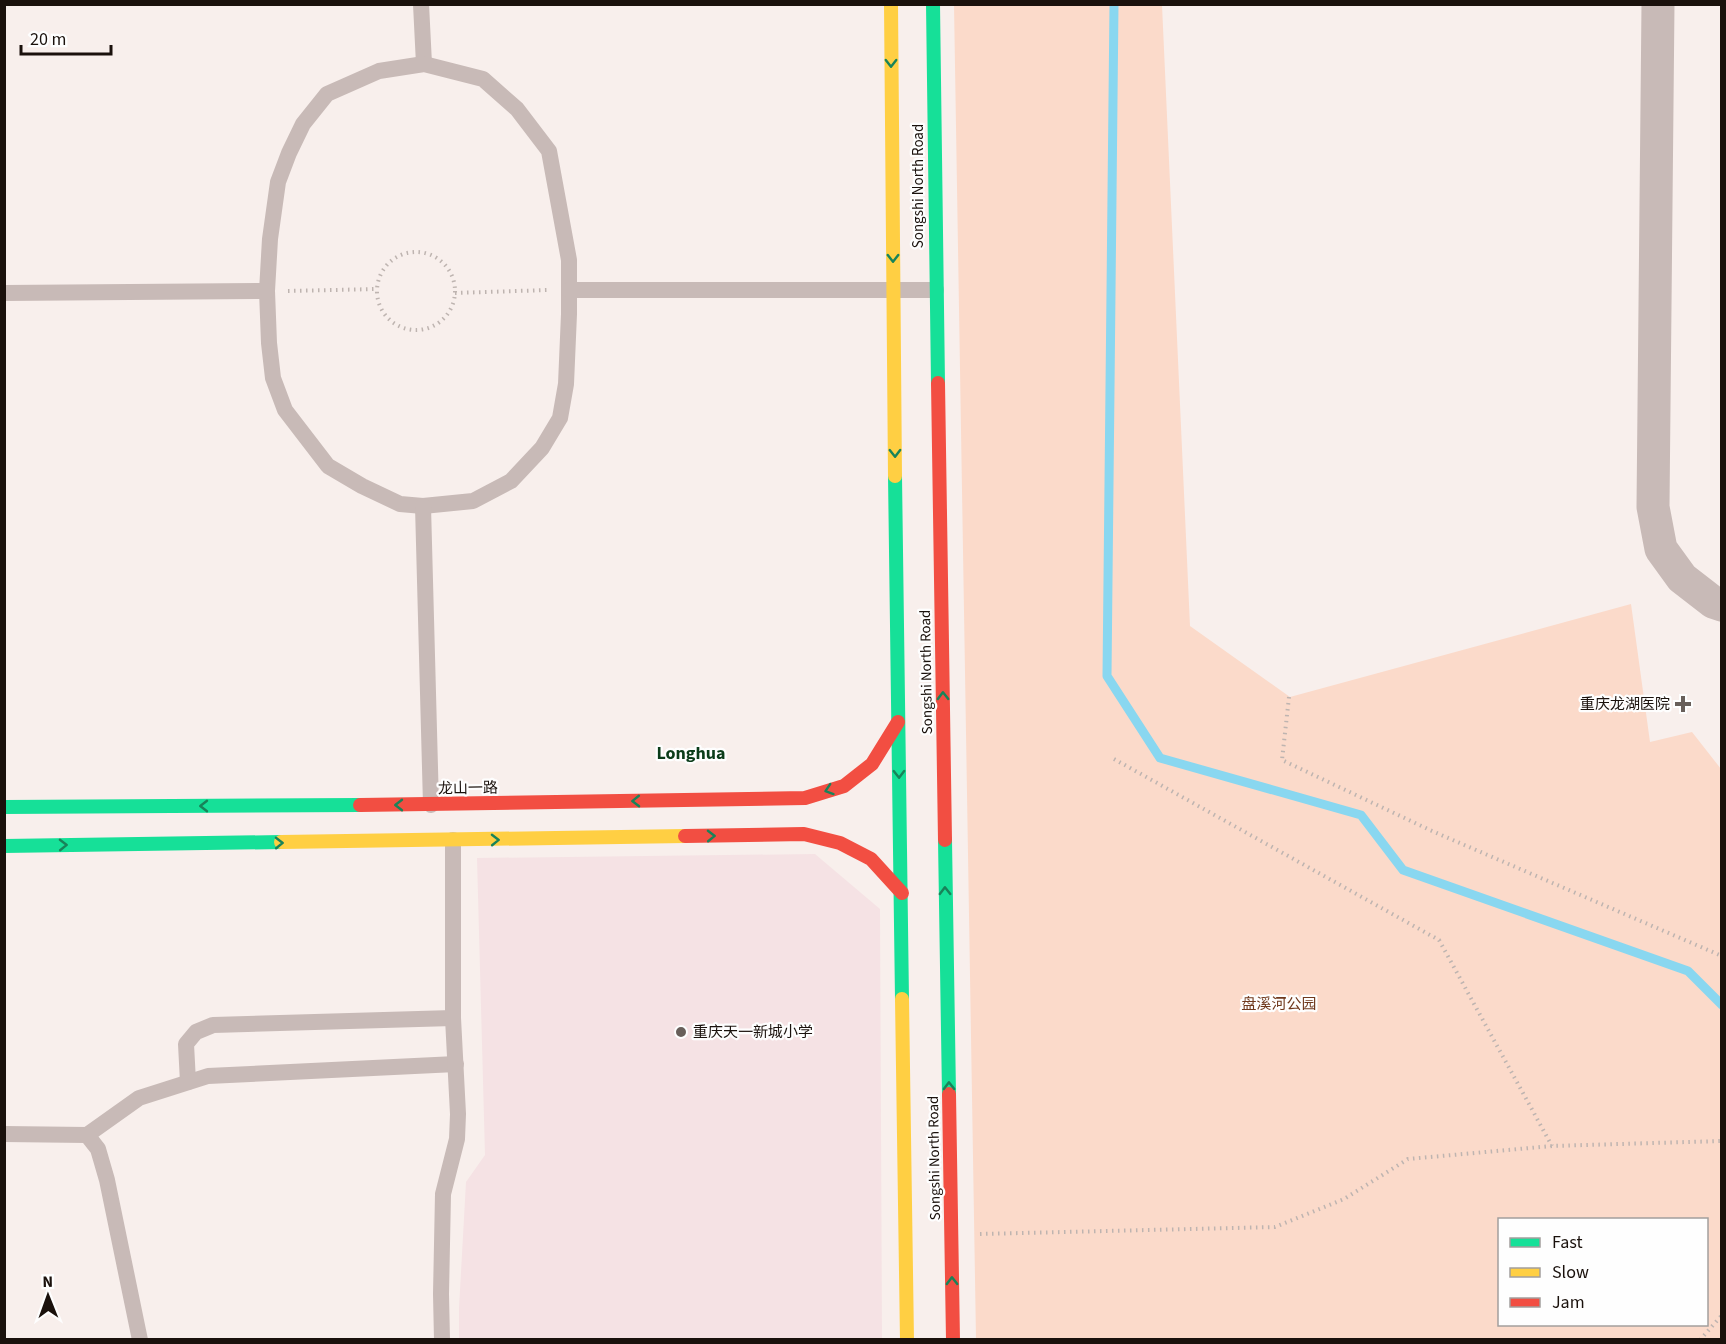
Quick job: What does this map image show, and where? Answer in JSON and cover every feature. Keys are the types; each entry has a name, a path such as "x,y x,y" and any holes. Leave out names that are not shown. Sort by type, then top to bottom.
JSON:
{"main road":[{"name":"Songshi North Road","path":"891,4 907,1340"},
{"name":"Songshi North Road","path":"933,4 953,1340"},
{"name":"龙山一路","path":"4,807 430,805 805,798 844,786 872,764 898,722"},
{"path":"4,846 804,834 840,843 871,860 902,893"}],"street":[{"path":"1658,4 1653,507 1660,549 1682,578 1713,602 1722,605"}],"lane":[{"path":"421,4 424,64"},
{"path":"424,64 483,79 518,109 549,151 569,260 569,290 566,384 560,418 542,448 511,481 473,501 423,506 400,504 362,486 328,466 285,410 273,378 268,343 267,291 270,239 278,182 303,124 327,94 379,71 424,64"},
{"path":"569,290 936,290"},
{"path":"4,293 267,291"},
{"path":"423,506 430,805"},
{"path":"442,1340 443,1194 457,1139 458,1114 453,1018 453,840"},
{"path":"188,1082 186,1044 196,1032 213,1025 453,1018"},
{"path":"4,1134 87,1135 139,1098 208,1076 456,1064"},
{"path":"87,1135 98,1149 107,1180 140,1340"}],"path":[{"path":"417,251 430,253 442,261 451,271 455,284 450,311 441,321 429,328 415,330 402,328 390,320 381,310 377,290 382,271 391,260 403,253 417,251"},
{"path":"267,291 377,290"},
{"path":"455,292 569,290"},
{"path":"1289,697 1282,760 1432,831 1722,956"},
{"path":"1114,759 1439,940 1552,1146"},
{"path":"951,1235 1275,1227 1344,1199 1408,1159 1552,1146 1722,1141"},
{"path":"1700,1340 1722,1315"}],"shaded area":[{"name":"重庆天一新城小学","path":"815,854 880,909 882,1339 459,1339 466,1182 485,1155 477,858"}],"green space":[{"name":"盘溪河公园","path":"954,5 1162,5 1190,626 1290,697 1631,604 1650,742 1692,732 1721,769 1721,1339 976,1339"}],"waterway":[{"path":"1114,4 1107,676 1160,758 1361,815 1403,870 1688,971 1722,1005"}],"traffic: fast":[{"path":"933,4 938,383"},
{"path":"895,476 902,999"},
{"path":"4,807 360,805"},
{"path":"945,840 949,1094"},
{"path":"4,846 281,842"}],"traffic: slow":[{"path":"891,4 895,476"},
{"path":"281,842 685,836"},
{"path":"902,999 907,1340"}],"traffic: jam":[{"path":"938,383 945,840"},
{"path":"360,805 805,798 844,786 872,764 898,722"},
{"path":"685,836 804,834 840,843 871,859 902,893"},
{"path":"949,1094 953,1340"}],"place":[{"name":"重庆龙湖医院","path":"1683,704"},
{"name":"重庆天一新城小学","path":"681,1032"}],"district":[{"name":"Longhua","path":"691,753"}]}
